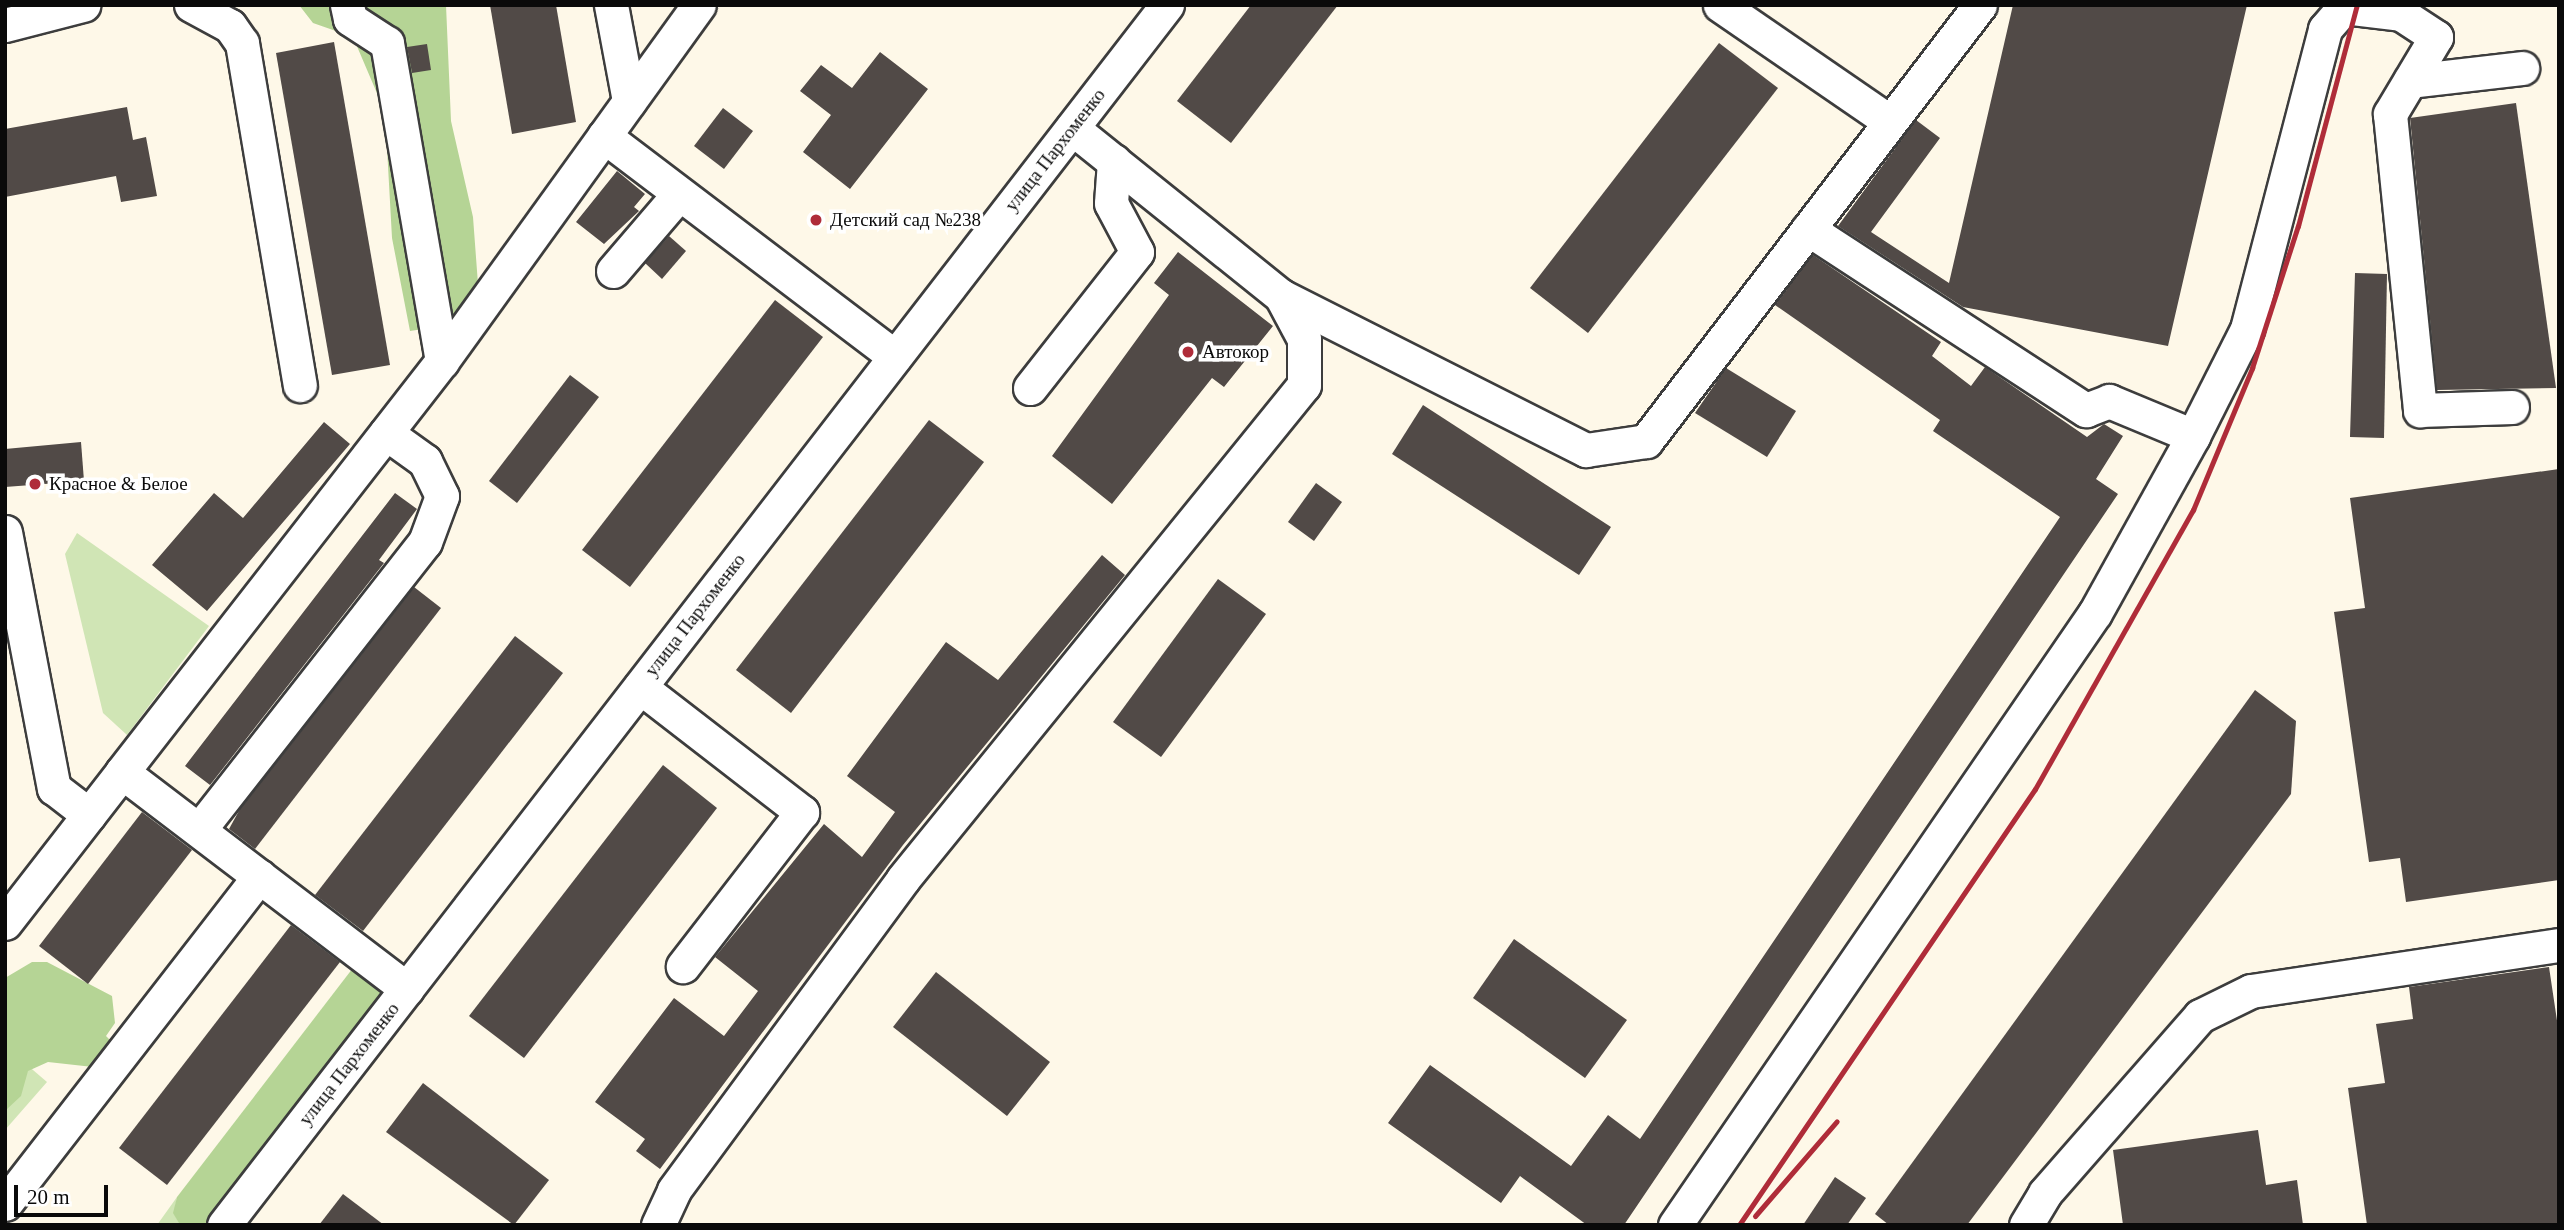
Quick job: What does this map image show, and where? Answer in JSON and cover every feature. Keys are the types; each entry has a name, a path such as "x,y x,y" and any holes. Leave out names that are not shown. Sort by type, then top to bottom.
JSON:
{"street":[{"path":"5,25 83,5"},
{"path":"191,5 230,26 242,43 300,385"},
{"path":"347,5 350,19 387,43 442,362"},
{"path":"611,5 629,101"},
{"name":"улица Пархоменко","path":"224,1225 1167,5"},
{"path":"1720,5 1891,122"},
{"path":"1072,128 1281,296 1586,450 1646,441 1980,5"},
{"path":"1675,1225 2095,613 2193,436 2246,329 2325,29 2335,14 2344,7 2381,9 2436,37 2390,114 2420,410 2512,407"},
{"path":"5,923 442,362 629,101 690,10"},
{"path":"2410,80 2522,68"},
{"path":"604,136 895,357"},
{"path":"1030,388 1137,252 1111,203 1114,161"},
{"path":"613,271 679,194"},
{"path":"1808,229 2086,410 2109,401 2193,436"},
{"path":"658,1225 674,1190 902,879 1304,385 1304,339 1281,296"},
{"path":"199,830 425,542 442,496 425,461 386,433"},
{"path":"5,532 54,788 89,815"},
{"path":"640,687 802,812 683,966"},
{"path":"122,772 407,989"},
{"path":"8,1196 259,876"},
{"path":"2026,1225 2045,1193 2200,1016 2251,991 2559,945"}],"green space":[{"path":"299,5 446,5 451,121 473,217 478,284 455,324 410,331 392,238 385,112 353,37 313,23"},
{"path":"77,533 209,626 127,735 103,713 65,554"},
{"path":"32,962 47,962 112,996 115,1023 106,1036 114,1044 93,1067 48,1062 28,1071 21,1096 6,1110 5,978"},
{"path":"356,964 390,986 211,1225 180,1225 173,1213 177,1197"},
{"path":"5,1046 47,1082 5,1130"},
{"path":"177,1197 174,1213 180,1225 157,1225"}],"building":[{"path":"490,5 556,5 576,122 512,134"},
{"path":"1251,5 1338,5 1231,143 1177,101"},
{"path":"2013,5 2247,5 2168,346 1963,307 1838,226 1916,120 1940,138 1871,232 1949,283"},
{"path":"334,42 390,365 332,375 276,53"},
{"path":"1719,43 1778,88 1588,333 1530,288"},
{"path":"427,44 431,70 412,73 407,47"},
{"path":"880,52 928,89 850,189 803,152 831,115 800,91 821,65 852,88"},
{"path":"2516,103 2556,388 2437,390 2410,118"},
{"path":"127,107 133,140 146,137 157,196 121,202 116,176 5,197 5,129"},
{"path":"723,108 753,131 724,169 694,146"},
{"path":"617,171 645,194 634,207 639,211 604,244 576,222"},
{"path":"669,236 686,251 662,279 645,263"},
{"name":"Автокор","path":"1178,252 1273,326 1224,387 1212,378 1112,504 1052,456 1169,295 1154,283"},
{"path":"1813,255 1941,342 1932,356 1971,386 1985,367 2087,437 2104,424 2123,436 2096,479 2118,494 1624,1225 1587,1225 1520,1176 1501,1203 1388,1123 1430,1065 1571,1166 1608,1115 1640,1139 2060,517 1933,431 1940,420 1775,305"},
{"path":"2355,273 2387,274 2384,438 2350,437"},
{"path":"775,300 823,337 630,587 582,550"},
{"path":"1726,368 1796,411 1767,457 1695,413"},
{"path":"570,375 599,397 517,503 489,481"},
{"path":"1423,405 1611,527 1579,575 1392,454"},
{"path":"929,420 984,462 791,713 736,670"},
{"path":"324,422 350,444 207,611 152,565 214,493 243,518"},
{"path":"81,442 84,481 5,487 5,449"},
{"path":"2559,469 2559,880 2406,902 2400,858 2369,862 2334,612 2365,608 2350,498"},
{"path":"1316,483 1342,502 1314,541 1288,522"},
{"path":"395,493 417,509 379,560 384,563 210,785 185,766"},
{"path":"1102,555 1125,575 903,845 660,1169 636,1151 645,1139 595,1102 674,998 724,1036 758,991 715,957 824,824 862,857 895,812 847,776 946,642 998,680"},
{"path":"1218,579 1266,614 1161,757 1113,722"},
{"path":"414,587 441,608 255,849 229,829 240,809"},
{"path":"515,636 563,673 363,931 315,895"},
{"path":"2255,690 2296,721 2291,794 1967,1225 1889,1225 1875,1214"},
{"path":"663,765 717,808 524,1058 469,1016"},
{"path":"142,812 192,850 88,984 39,946"},
{"path":"291,925 340,962 167,1185 119,1148"},
{"path":"1514,939 1627,1020 1585,1078 1473,998"},
{"path":"2549,967 2559,1034 2559,1225 2367,1225 2348,1088 2385,1083 2376,1024 2413,1019 2409,987"},
{"path":"936,972 1050,1062 1007,1116 893,1027"},
{"path":"423,1083 549,1180 514,1225 386,1132"},
{"path":"2258,1130 2266,1185 2297,1180 2303,1225 2123,1225 2113,1150"},
{"path":"1835,1177 1866,1198 1847,1225 1803,1225"},
{"path":"343,1194 384,1225 319,1225"}],"railway":[{"path":"1739,1225 2035,789 2193,510 2252,368 2298,226 2357,5"},
{"path":"1755,1216 1837,1121"}],"place":[{"name":"Детский сад №238","path":"816,220"},
{"name":"Автокор","path":"1188,352"},
{"name":"Красное & Белое","path":"35,484"}]}
